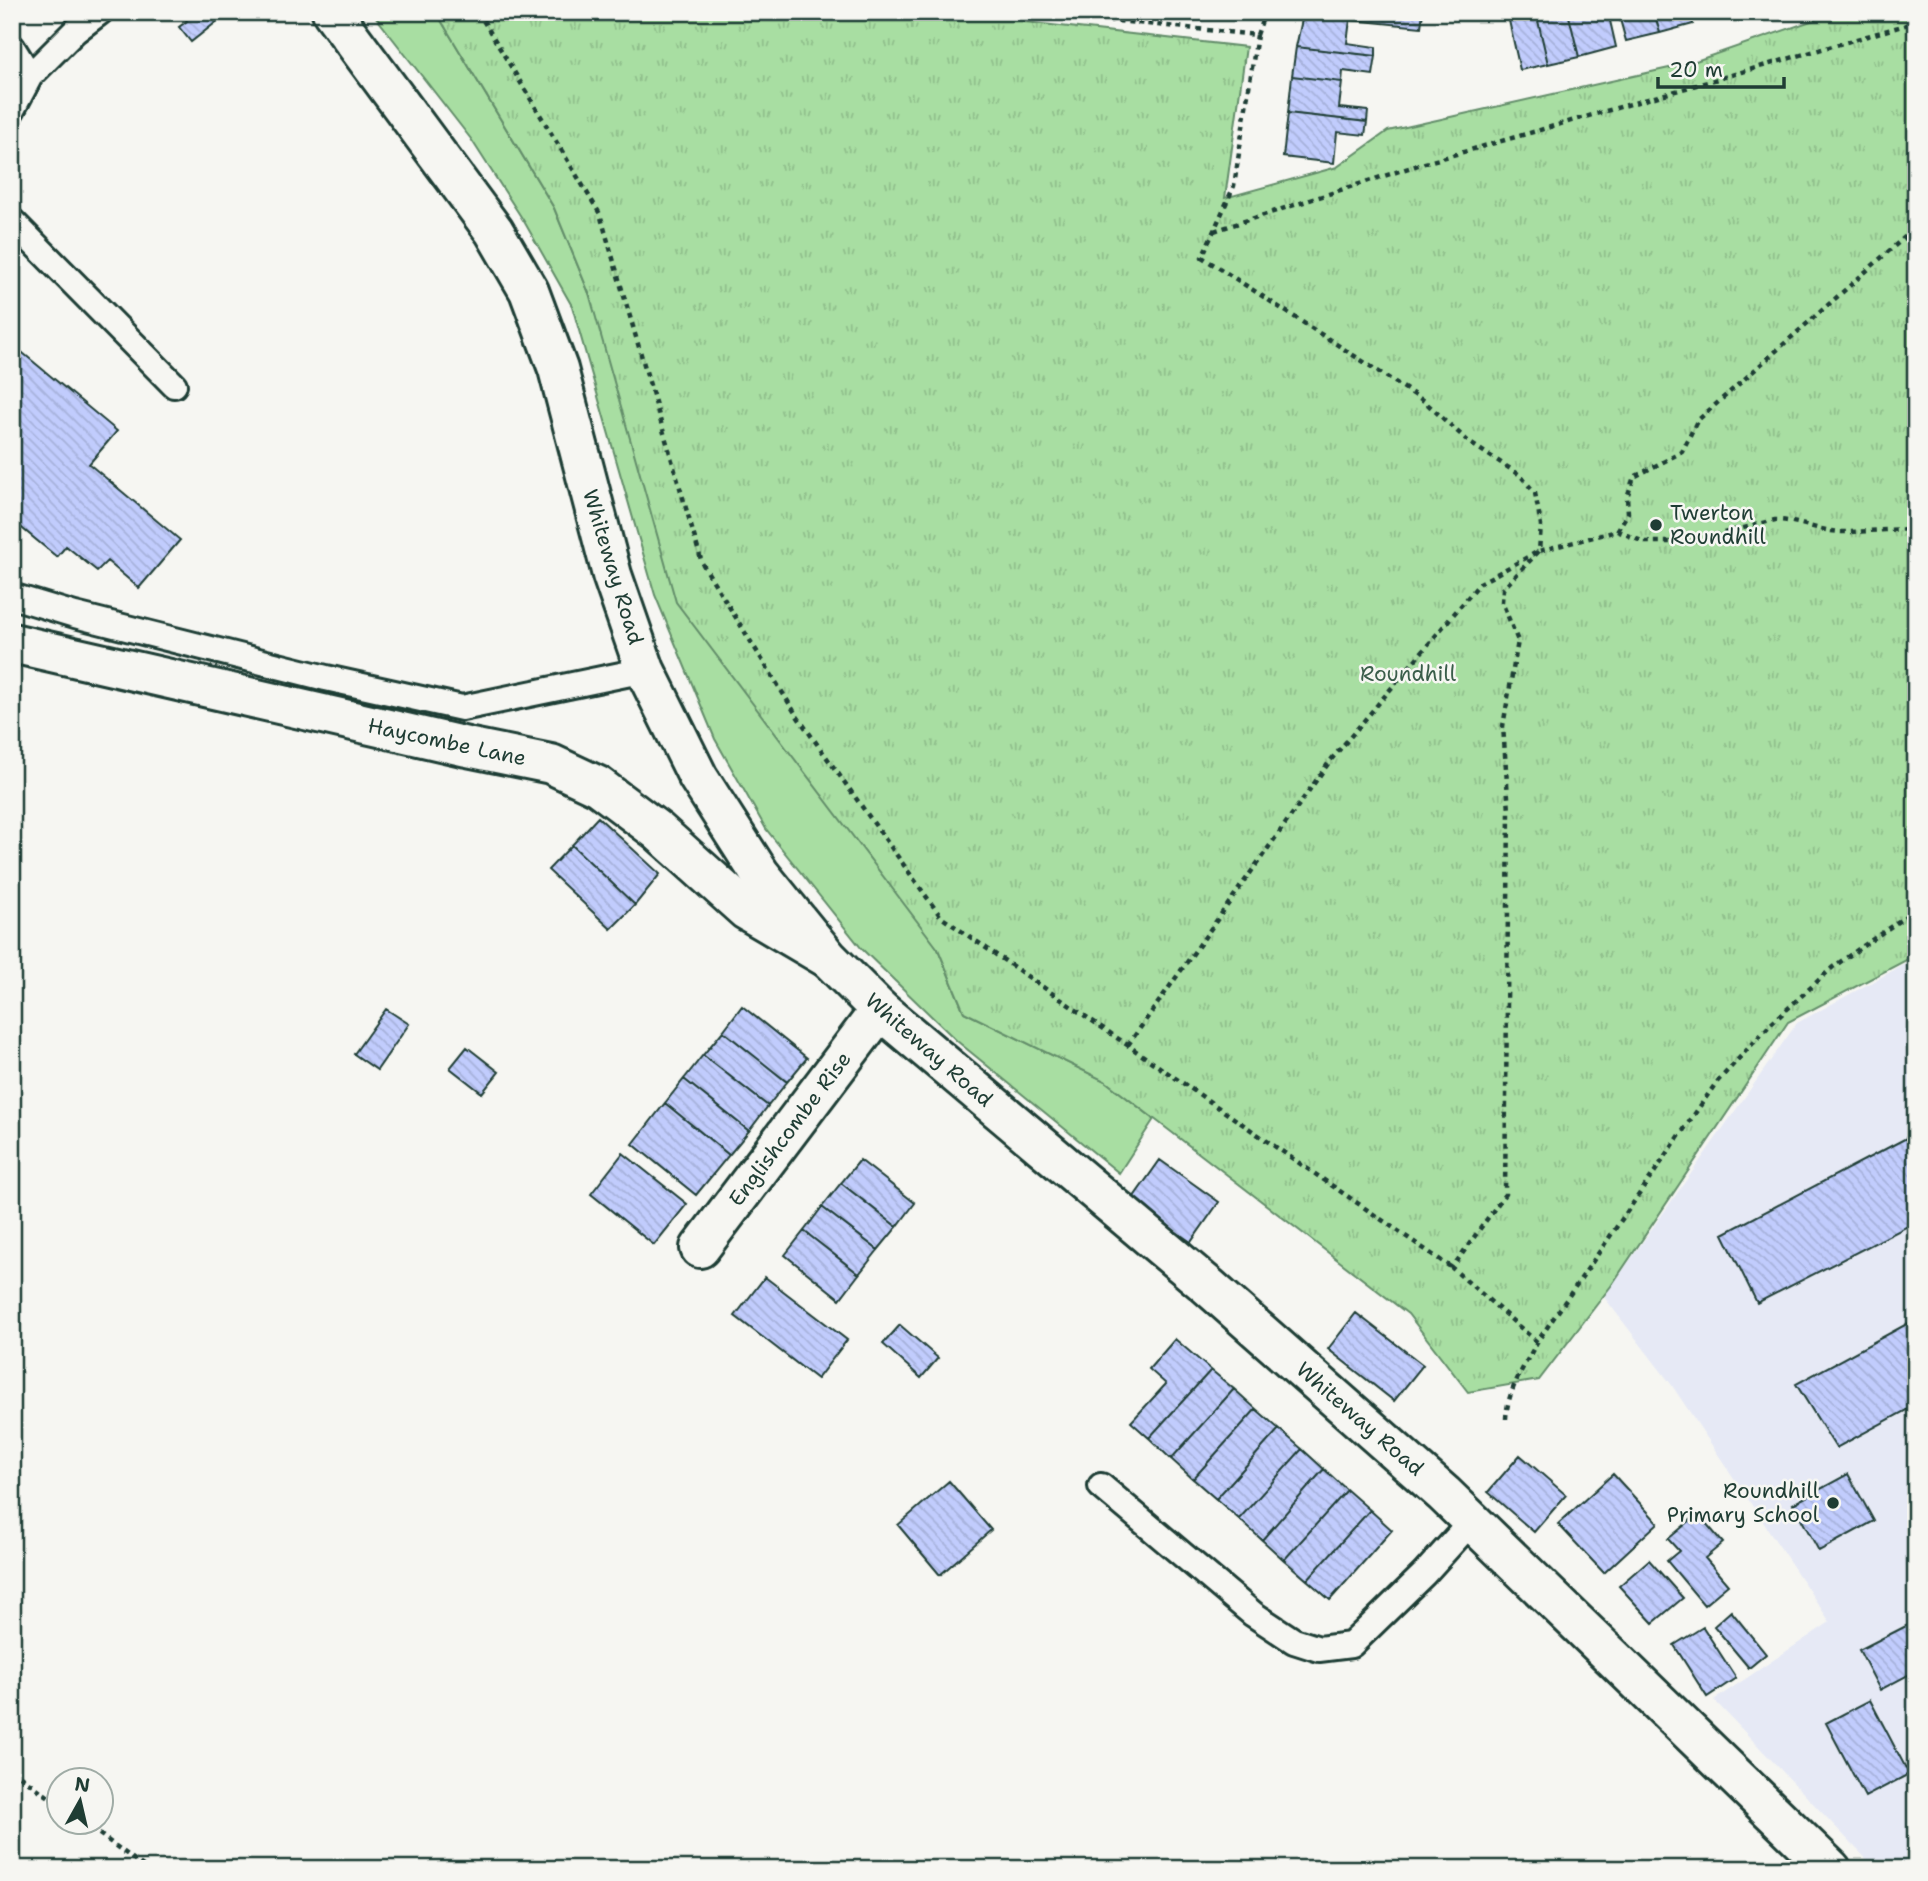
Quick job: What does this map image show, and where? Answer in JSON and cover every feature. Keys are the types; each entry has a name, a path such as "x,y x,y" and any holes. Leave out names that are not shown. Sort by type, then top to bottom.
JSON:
{"street":[{"name":"Whiteway Road","path":"332,12 494,231 529,291 558,369 612,575 645,670 698,777 760,874 828,958 880,1010 1208,1286 1444,1494 1831,1869"},
{"name":"Haycombe Lane","path":"12,643 551,764 598,786 658,831 746,910 828,958"},
{"name":"Englishcombe Rise","path":"700,1248 880,1010"}],"lane":[{"path":"12,110 30,76 75,31 100,12"},
{"path":"12,47 30,76"},
{"path":"12,221 174,385"},
{"path":"12,596 181,642 462,708 645,670"},
{"path":"1101,1486 1253,1614 1294,1641 1319,1649 1351,1645 1424,1574 1472,1521"}],"path":[{"path":"478,12 600,214 702,563 797,716 941,917 1452,1268 1537,1342"},
{"path":"1028,12 1256,35"},
{"path":"1265,12 1256,35 1234,187 1202,257 1424,401 1470,443 1520,475 1535,493 1541,526 1539,551 1503,589 1502,602 1518,641 1503,726 1509,811 1505,1194 1452,1268"},
{"path":"1214,232 1418,165 1916,22"},
{"path":"1617,531 1628,513 1627,497 1634,477 1682,452 1697,421 1916,227"},
{"path":"1128,1045 1330,761 1480,583 1539,551 1617,531 1644,542 1688,542 1775,520 1788,520 1810,527 1843,532 1916,530"},
{"path":"1506,1419 1513,1386 1537,1342 1716,1083 1771,1024 1833,967 1916,909"},
{"path":"12,1770 46,1795"},
{"path":"102,1836 147,1869"}],"shaded area":[{"name":"Roundhill Primary School","path":"1916,958 1916,1869 1876,1869 1714,1700 1830,1622 1671,1384 1604,1297 1797,1023"}],"green space":[{"path":"372,12 436,12 554,208 589,293 938,949 964,1012 1105,1081 1154,1119 1119,1173 957,1041 862,949 766,829 715,739 655,595 572,306 525,223 471,139"},
{"name":"Roundhill","path":"436,12 1010,12 1025,22 1246,47 1225,198 1337,167 1388,131 1687,64 1837,12 1916,12 1916,955 1788,1022 1611,1286 1539,1380 1468,1392 1408,1314 1105,1081 964,1012 938,949 676,602 589,293 554,208"}],"building":[{"path":"180,12 229,12 191,42 179,27 187,21"},
{"path":"1303,12 1423,12 1421,27 1303,15"},
{"path":"1536,12 1548,64 1520,70 1508,16"},
{"path":"1536,12 1568,12 1579,57 1548,64"},
{"path":"1568,12 1608,12 1616,47 1579,57"},
{"path":"1618,12 1654,12 1660,33 1626,41"},
{"path":"1654,12 1690,12 1693,24 1660,33"},
{"path":"1303,15 1350,20 1347,43 1376,47 1376,56 1296,47"},
{"path":"1296,47 1376,56 1373,75 1343,71 1342,82 1292,76"},
{"path":"1292,76 1342,82 1339,108 1368,111 1367,122 1288,113"},
{"path":"1288,113 1367,122 1365,135 1337,132 1334,163 1283,157"},
{"path":"12,344 117,431 89,464 180,540 139,588 107,561 97,571 66,546 57,557 12,520"},
{"path":"598,817 660,874 635,905 572,845"},
{"path":"572,845 635,905 611,929 548,870"},
{"path":"742,1006 807,1058 787,1082 723,1031"},
{"path":"386,1009 409,1024 377,1070 354,1054"},
{"path":"723,1031 787,1082 768,1106 703,1055"},
{"path":"467,1047 499,1072 482,1093 450,1068"},
{"path":"703,1055 768,1106 749,1131 684,1079"},
{"path":"684,1079 749,1131 729,1155 665,1103"},
{"path":"665,1103 729,1155 696,1195 633,1144"},
{"path":"1916,1133 1916,1222 1757,1303 1723,1234"},
{"path":"623,1153 687,1204 654,1245 591,1194"},
{"path":"860,1160 915,1203 897,1227 841,1183"},
{"path":"1160,1160 1219,1202 1191,1242 1131,1201"},
{"path":"841,1183 897,1227 878,1250 822,1207"},
{"path":"822,1207 878,1250 859,1274 804,1231"},
{"path":"804,1231 859,1274 840,1299 785,1255"},
{"path":"765,1277 847,1340 817,1379 735,1316"},
{"path":"1356,1313 1423,1365 1394,1401 1328,1349"},
{"path":"1916,1319 1916,1405 1836,1448 1796,1384"},
{"path":"900,1325 938,1358 921,1378 883,1344"},
{"path":"1175,1339 1211,1370 1149,1438 1131,1422 1166,1384 1149,1369"},
{"path":"1211,1370 1234,1389 1171,1459 1149,1438"},
{"path":"1234,1389 1256,1409 1193,1479 1171,1459"},
{"path":"1256,1409 1279,1429 1216,1499 1193,1479"},
{"path":"1279,1429 1302,1449 1239,1519 1216,1499"},
{"path":"1302,1449 1324,1469 1262,1540 1239,1519"},
{"path":"1520,1455 1566,1495 1534,1532 1488,1492"},
{"path":"1324,1469 1347,1490 1284,1560 1262,1540"},
{"path":"1613,1474 1658,1523 1604,1573 1558,1524"},
{"path":"1848,1474 1874,1521 1819,1551 1793,1504"},
{"path":"949,1481 991,1530 940,1575 898,1525"},
{"path":"1347,1490 1370,1510 1307,1580 1284,1560"},
{"path":"1370,1510 1392,1530 1330,1600 1307,1580"},
{"path":"1698,1514 1723,1543 1705,1558 1728,1585 1704,1605 1667,1561 1679,1551 1668,1539"},
{"path":"1649,1560 1683,1598 1653,1623 1619,1586"},
{"path":"1731,1611 1766,1654 1749,1668 1714,1626"},
{"path":"1916,1621 1916,1671 1880,1690 1859,1650"},
{"path":"1703,1627 1736,1678 1707,1697 1674,1645"},
{"path":"1870,1700 1909,1774 1865,1797 1826,1723"}],"place":[{"name":"Twerton Roundhill","path":"1656,525"},
{"name":"Roundhill Primary School","path":"1833,1503"}]}
